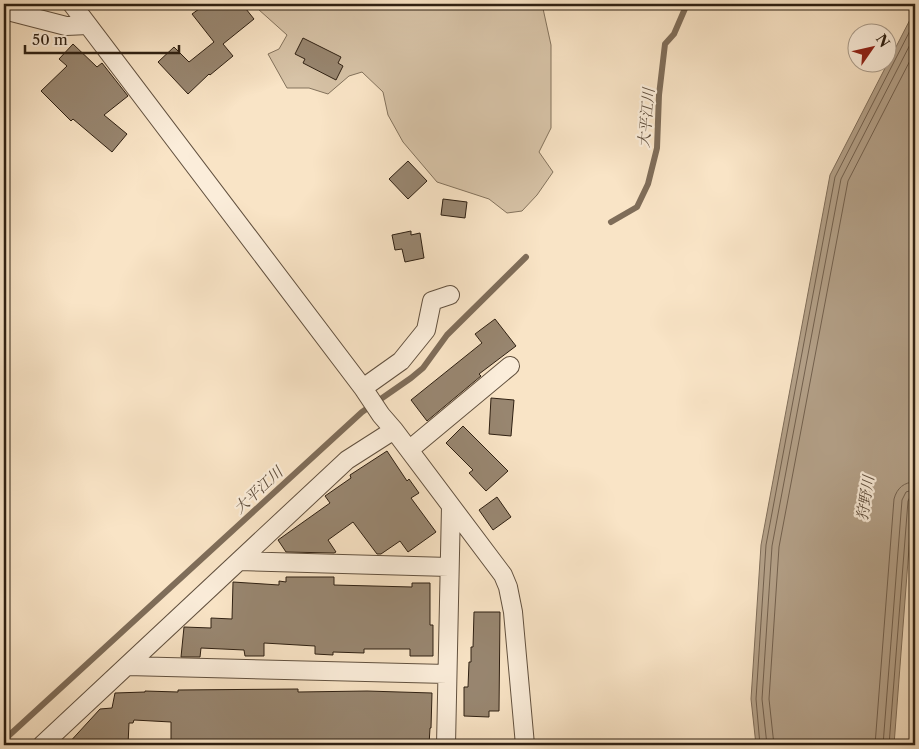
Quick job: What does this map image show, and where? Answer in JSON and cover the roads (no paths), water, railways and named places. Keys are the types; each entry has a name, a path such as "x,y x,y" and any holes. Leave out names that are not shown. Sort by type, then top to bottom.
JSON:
{"street":[{"path":"72,4 503,575 508,587 513,612 525,745"},
{"path":"4,10 66,26 88,25"},
{"path":"364,390 401,361 426,330 432,301 450,296"},
{"path":"409,450 510,366"},
{"path":"42,745 57,738 127,666 347,460 394,430"},
{"path":"446,745 451,506"},
{"path":"239,561 449,567"},
{"path":"127,666 447,674"}],"water":[{"name":"狩野川","path":"915,10 915,469 894,745 756,745 751,699 761,545 830,175 883,72 896,72 896,47"}],"waterway":[{"name":"大平江川","path":"611,222 637,207 648,184 657,148 659,95 665,44 674,34 687,4"},
{"name":"大平江川","path":"4,740 362,412 423,368 447,335 526,257"}]}
